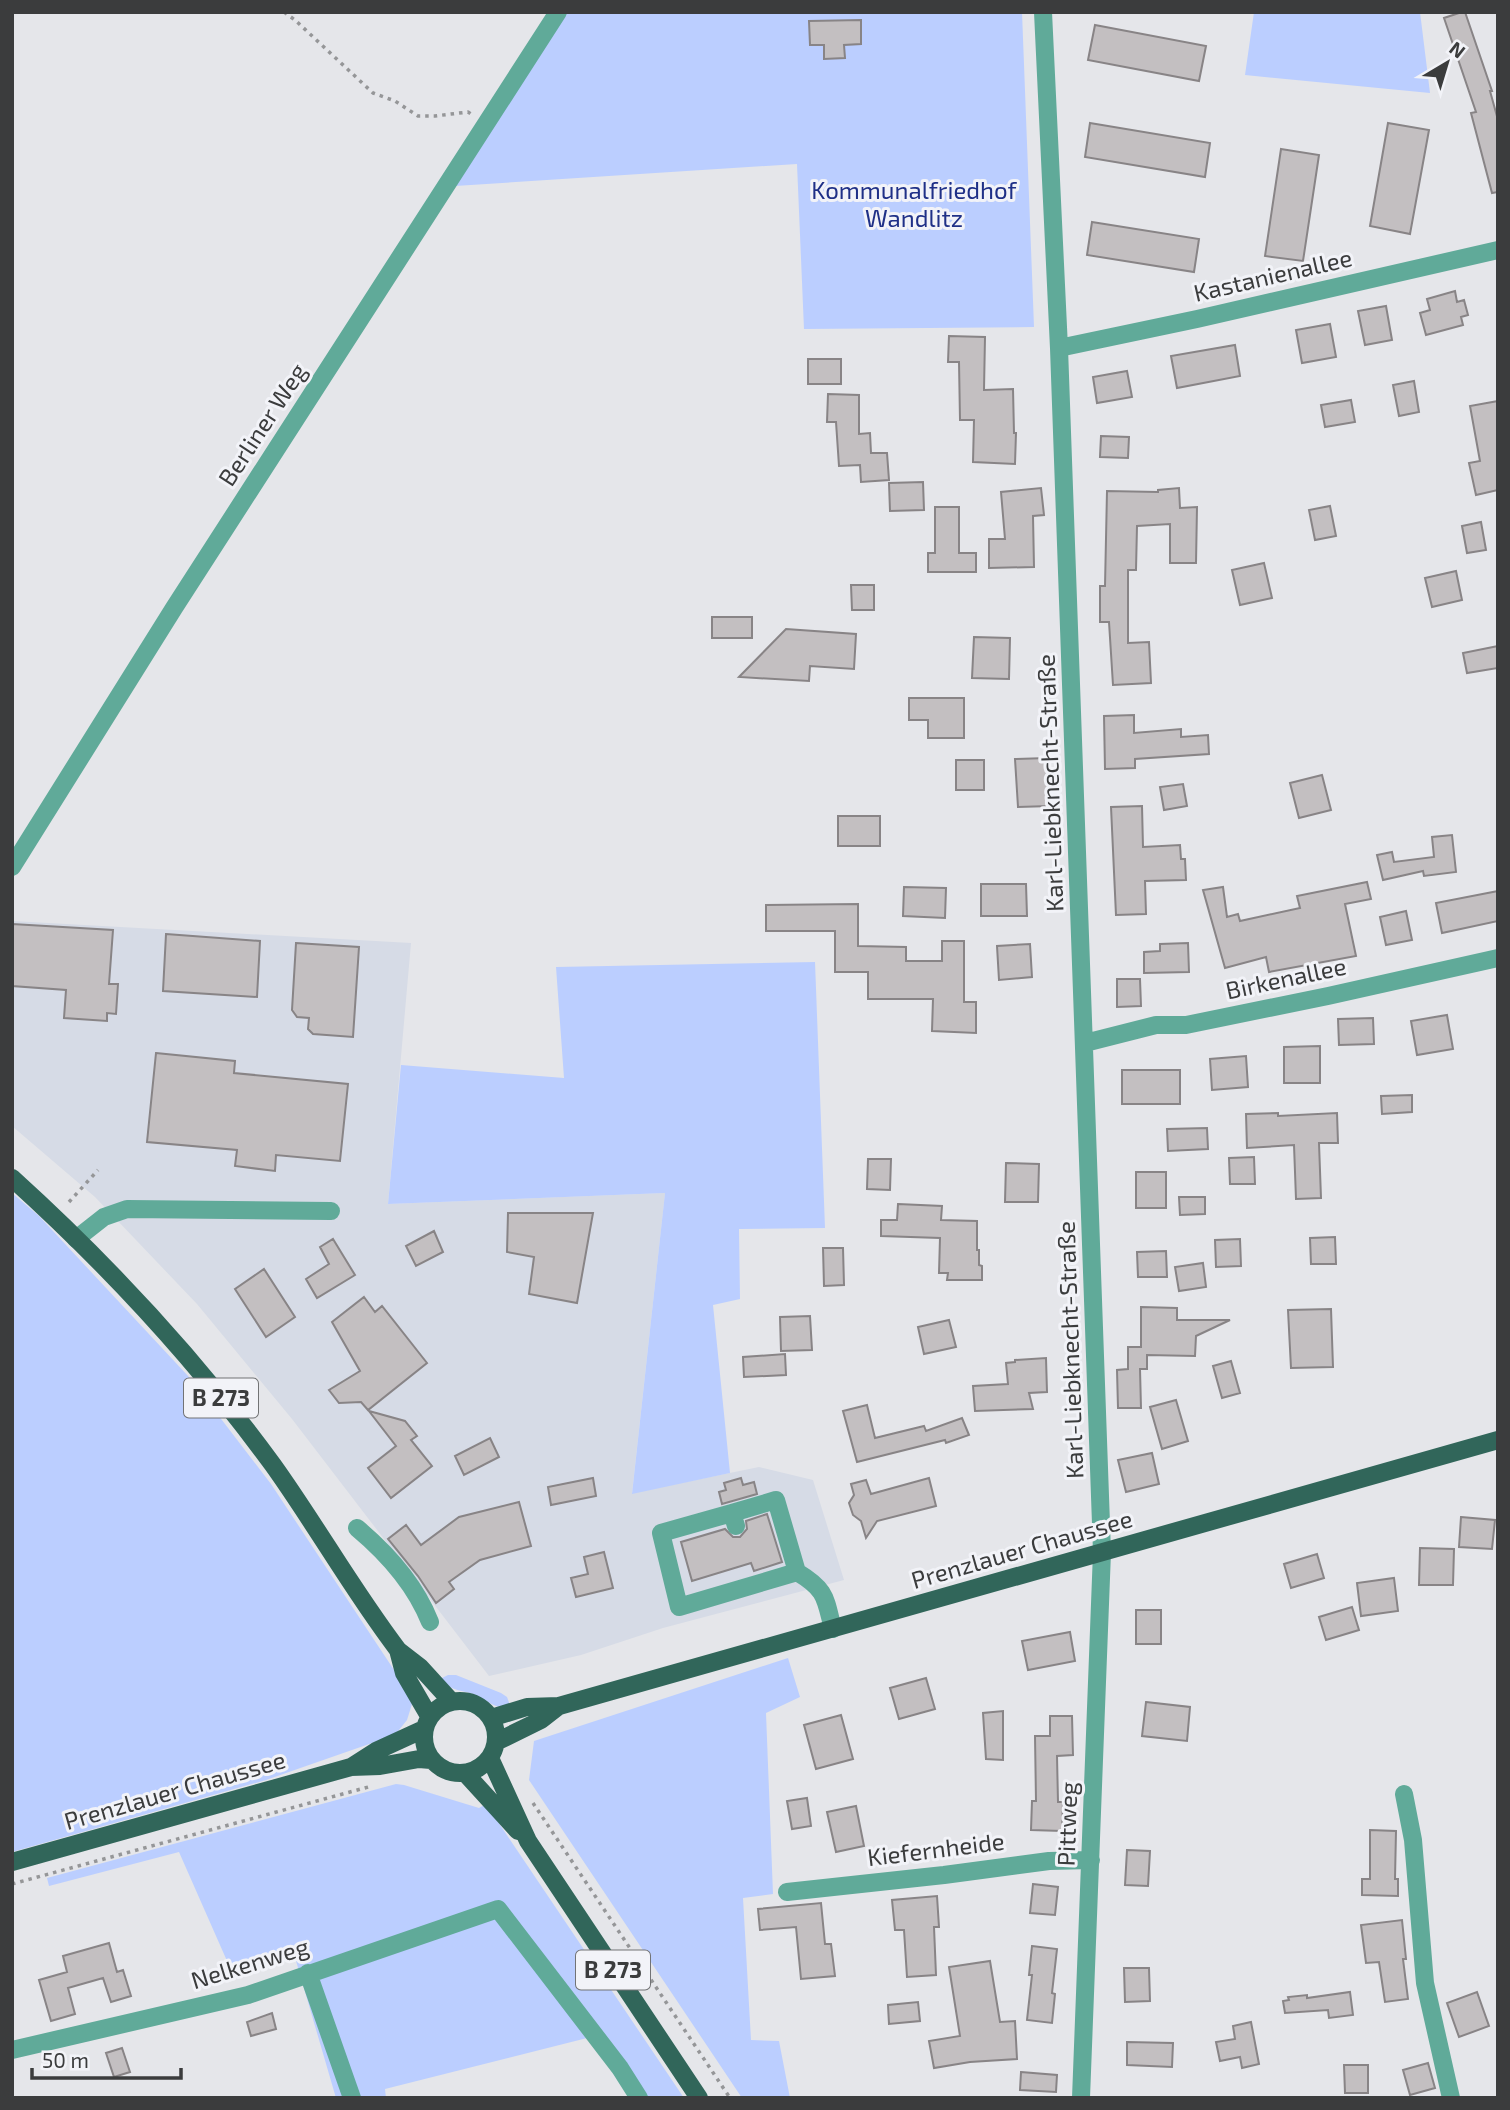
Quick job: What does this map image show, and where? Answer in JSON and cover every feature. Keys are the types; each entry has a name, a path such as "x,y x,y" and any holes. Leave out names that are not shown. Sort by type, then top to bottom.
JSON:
{"main road":[{"name":"B 273","path":"12,1178 141,1304 218,1395 272,1465 398,1650 420,1667 451,1701"},
{"name":"Prenzlauer Chaussee","path":"491,1718 527,1707 559,1706 1498,1440"},
{"name":"B 273","path":"398,1650 404,1673 426,1723"},
{"path":"463,1700 474,1703 491,1718 494,1725 493,1750 475,1770 453,1773 441,1769 431,1760 423,1740 426,1723 442,1704 463,1700"},
{"name":"Prenzlauer Chaussee","path":"493,1750 559,1706"},
{"name":"Prenzlauer Chaussee","path":"351,1767 426,1723"},
{"name":"B 273","path":"493,1750 528,1841"},
{"name":"Prenzlauer Chaussee","path":"12,1862 351,1767 431,1760"},
{"name":"B 273","path":"465,1773 528,1841 699,2098"}],"street":[{"name":"Berliner Weg","path":"12,867 174,608 558,12"},
{"name":"Karl-Liebknecht-Straße","path":"1043,12 1059,348 1102,1552"},
{"name":"Kastanienallee","path":"1059,348 1498,250"},
{"name":"Birkenallee","path":"1085,1043 1156,1025 1186,1025 1316,999 1498,958"},
{"path":"76,1239 104,1217 127,1209 331,1211"},
{"path":"797,1572 679,1607 661,1533 734,1519 776,1500 797,1572 812,1581 824,1595 833,1629"},
{"path":"357,1528 384,1551 421,1600 430,1622"},
{"name":"Pittweg","path":"1081,2098 1102,1552"},
{"path":"1404,1794 1412,1840 1425,1983 1451,2098"},
{"name":"Kiefernheide","path":"787,1892 1049,1861 1091,1860"},
{"name":"Nelkenweg","path":"12,2050 248,1995 498,1909 620,2068 639,2098"},
{"path":"308,1973 352,2098"}],"path":[{"path":"284,12 373,93 395,101 418,116 468,111 486,125"},
{"path":"69,1202 98,1170"},
{"path":"12,1884 384,1783"},
{"path":"529,1797 730,2098"}],"shaded area":[{"path":"12,921 411,943 388,1204 665,1193 632,1493 759,1467 813,1480 844,1580 663,1628 581,1655 489,1676 292,1419 197,1304 95,1197 12,1126"}],"green space":[{"name":"Kommunalfriedhof Wandlitz","path":"566,12 1022,12 1034,327 804,329 797,164 455,186"},
{"path":"1254,12 1420,12 1430,93 1245,75"},
{"path":"815,962 825,1228 739,1229 740,1299 713,1305 730,1473 632,1494 665,1193 388,1204 401,1065 564,1078 556,967"},
{"path":"12,1193 39,1216 189,1377 271,1484 402,1682 412,1704 407,1720 395,1735 266,1780 12,1852"},
{"path":"788,1658 800,1697 766,1713 773,1894 743,1898 751,2040 779,2041 790,2098 742,2098 529,1780 534,1741"},
{"path":"456,1675 501,1693 507,1697 511,1708 497,1706 478,1696 450,1687 440,1679"},
{"path":"396,1784 479,1808 486,1804 684,2098 647,2098 599,2035 385,2089 386,2098 336,2098 294,1954 231,1970 179,1852 49,1886 47,1878"}],"building":[{"path":"1465,12 1492,91 1498,120 1498,192 1492,193 1471,113 1476,112 1444,18"},
{"path":"861,20 861,44 844,45 845,58 824,59 824,45 810,45 809,21"},
{"path":"1095,25 1206,46 1199,81 1088,60"},
{"path":"1090,123 1210,143 1205,177 1085,157"},
{"path":"1388,123 1429,130 1410,234 1370,226"},
{"path":"1281,149 1319,155 1303,261 1265,256"},
{"path":"1092,222 1199,239 1194,272 1087,255"},
{"path":"1455,291 1457,302 1464,300 1468,315 1461,317 1463,325 1426,335 1420,313 1430,310 1427,299"},
{"path":"1386,306 1392,340 1365,345 1358,311"},
{"path":"1330,324 1336,357 1302,363 1296,330"},
{"path":"949,336 985,337 984,390 1013,389 1015,464 973,462 974,420 960,420 959,362 948,362"},
{"path":"1235,345 1240,376 1177,388 1171,356"},
{"path":"808,359 841,359 841,384 808,384"},
{"path":"1127,371 1132,397 1097,403 1093,377"},
{"path":"1414,381 1419,412 1399,416 1393,385"},
{"path":"828,394 859,395 859,434 870,433 871,453 887,453 889,480 861,482 860,465 839,466 836,422 827,422"},
{"path":"1351,400 1355,422 1325,427 1321,405"},
{"path":"1498,401 1498,490 1476,495 1469,463 1480,461 1470,406"},
{"path":"1101,436 1129,437 1128,458 1100,457"},
{"path":"923,482 924,510 890,511 889,483"},
{"path":"1041,488 1044,515 1033,516 1034,567 989,568 989,539 1005,539 1001,492"},
{"path":"1179,488 1180,508 1197,507 1196,563 1170,563 1170,524 1137,526 1136,570 1128,570 1128,643 1149,642 1151,683 1113,685 1109,622 1100,622 1100,586 1105,586 1107,491 1158,492"},
{"path":"1330,506 1336,536 1315,540 1309,510"},
{"path":"935,507 959,507 959,553 976,553 976,572 928,572 928,553 935,553"},
{"path":"1481,522 1486,550 1467,553 1462,526"},
{"path":"1264,563 1272,598 1240,605 1232,570"},
{"path":"1456,571 1462,600 1432,607 1425,578"},
{"path":"851,585 874,585 874,610 852,610"},
{"path":"712,617 752,617 752,638 712,638"},
{"path":"786,629 856,634 854,669 810,666 809,681 739,677"},
{"path":"974,637 1010,638 1009,679 972,678"},
{"path":"1498,646 1498,668 1467,673 1463,653"},
{"path":"909,698 964,698 964,738 928,738 928,720 909,720"},
{"path":"1134,715 1134,733 1181,729 1181,737 1208,735 1209,754 1135,759 1135,768 1105,769 1104,716"},
{"path":"1047,758 1050,806 1018,807 1015,759"},
{"path":"956,760 984,760 984,790 956,790"},
{"path":"1322,775 1331,810 1299,818 1290,783"},
{"path":"1183,784 1187,806 1164,810 1160,787"},
{"path":"1142,806 1143,847 1180,845 1181,859 1185,859 1186,880 1145,881 1146,914 1116,915 1111,807"},
{"path":"838,816 880,816 880,846 838,846"},
{"path":"1452,835 1456,872 1424,876 1423,871 1383,880 1377,855 1392,852 1394,862 1434,857 1432,837"},
{"path":"1367,882 1371,899 1345,904 1356,956 1269,972 1266,957 1225,968 1203,890 1223,887 1227,917 1238,914 1240,921 1300,908 1297,896"},
{"path":"981,884 1026,884 1027,916 981,916"},
{"path":"904,887 946,888 945,918 903,916"},
{"path":"1498,891 1498,921 1442,933 1436,903"},
{"path":"858,904 858,946 906,947 906,961 942,961 942,941 964,941 964,1002 976,1002 976,1033 932,1031 933,999 868,999 868,972 835,972 835,931 766,931 766,905"},
{"path":"1406,911 1412,940 1386,945 1380,917"},
{"path":"12,924 113,930 109,984 118,984 116,1014 107,1013 107,1021 64,1018 66,990 12,986"},
{"path":"166,934 260,941 257,997 163,991"},
{"path":"296,943 359,947 353,1037 313,1034 308,1029 309,1018 297,1017 292,1010"},
{"path":"1188,943 1189,972 1144,973 1144,952 1160,951 1160,944"},
{"path":"1030,944 1032,977 999,980 997,946"},
{"path":"1117,979 1140,979 1141,1006 1117,1007"},
{"path":"1447,1015 1453,1049 1417,1055 1411,1021"},
{"path":"1373,1018 1374,1044 1339,1045 1338,1019"},
{"path":"1320,1046 1320,1083 1284,1083 1284,1047"},
{"path":"156,1053 235,1061 234,1073 348,1084 340,1161 276,1155 275,1171 235,1166 237,1150 147,1142"},
{"path":"1246,1056 1248,1087 1212,1090 1210,1059"},
{"path":"1122,1070 1180,1070 1180,1104 1122,1104"},
{"path":"1412,1095 1412,1112 1382,1114 1381,1096"},
{"path":"1278,1113 1278,1116 1337,1113 1338,1143 1319,1143 1321,1198 1296,1199 1294,1145 1247,1148 1246,1114"},
{"path":"1207,1128 1208,1149 1168,1151 1167,1129"},
{"path":"1254,1157 1255,1184 1230,1184 1229,1158"},
{"path":"868,1159 891,1159 890,1190 867,1189"},
{"path":"1006,1163 1039,1164 1038,1202 1005,1202"},
{"path":"1136,1172 1166,1172 1166,1208 1136,1208"},
{"path":"1179,1197 1205,1197 1205,1214 1180,1215"},
{"path":"898,1204 942,1206 941,1220 977,1221 977,1250 979,1265 982,1266 982,1280 947,1280 948,1273 939,1273 940,1238 881,1236 881,1220 897,1220"},
{"path":"508,1213 593,1213 577,1303 529,1294 534,1257 507,1252"},
{"path":"434,1231 443,1252 416,1266 406,1246"},
{"path":"1335,1237 1336,1264 1311,1264 1310,1238"},
{"path":"333,1239 355,1275 317,1298 306,1279 329,1264 320,1247"},
{"path":"1240,1239 1241,1266 1216,1267 1215,1240"},
{"path":"823,1248 843,1248 844,1285 824,1286"},
{"path":"1166,1251 1167,1277 1138,1277 1137,1252"},
{"path":"1203,1263 1206,1287 1179,1291 1175,1267"},
{"path":"264,1269 295,1317 266,1337 235,1289"},
{"path":"364,1297 375,1312 382,1306 427,1363 368,1410 361,1402 339,1403 329,1390 360,1371 332,1322"},
{"path":"1141,1307 1177,1308 1177,1320 1230,1320 1196,1336 1195,1356 1147,1355 1147,1369 1140,1369 1141,1408 1118,1408 1117,1370 1128,1369 1128,1347 1141,1347"},
{"path":"1331,1309 1333,1367 1291,1368 1288,1310"},
{"path":"810,1316 812,1350 781,1351 780,1317"},
{"path":"949,1320 956,1347 924,1354 918,1327"},
{"path":"785,1354 786,1375 744,1377 743,1357"},
{"path":"1046,1358 1047,1392 1029,1393 1033,1409 975,1411 973,1386 1008,1384 1006,1363"},
{"path":"1231,1361 1240,1393 1222,1398 1213,1366"},
{"path":"1176,1400 1188,1441 1162,1449 1150,1407"},
{"path":"867,1405 875,1438 924,1426 926,1431 962,1418 969,1435 946,1443 945,1440 857,1462 843,1411"},
{"path":"369,1411 405,1421 417,1436 411,1440 432,1466 391,1498 368,1468 396,1446"},
{"path":"490,1438 499,1457 464,1475 455,1456"},
{"path":"1152,1453 1159,1484 1126,1492 1118,1460"},
{"path":"593,1478 596,1496 551,1505 548,1487"},
{"path":"741,1478 743,1485 754,1482 757,1494 722,1504 719,1492 726,1490 724,1483"},
{"path":"929,1478 936,1506 877,1521 866,1538 861,1521 853,1515 849,1503 854,1495 851,1484 866,1480 871,1494"},
{"path":"519,1502 531,1546 480,1560 449,1582 454,1589 436,1603 388,1539 406,1525 421,1545 459,1517"},
{"path":"767,1514 782,1562 754,1571 751,1563 692,1581 681,1542 725,1529 733,1537 740,1537 747,1529 746,1521"},
{"path":"1461,1517 1495,1520 1492,1549 1459,1547"},
{"path":"1420,1548 1454,1549 1453,1585 1419,1585"},
{"path":"604,1552 613,1588 576,1597 571,1578 588,1574 584,1557"},
{"path":"1317,1554 1324,1578 1291,1588 1284,1564"},
{"path":"1394,1578 1398,1611 1361,1616 1357,1583"},
{"path":"1352,1607 1359,1630 1326,1640 1319,1617"},
{"path":"1136,1610 1161,1610 1161,1644 1136,1644"},
{"path":"1070,1632 1075,1661 1028,1670 1022,1641"},
{"path":"926,1678 935,1709 899,1719 890,1688"},
{"path":"1146,1702 1190,1707 1187,1741 1142,1736"},
{"path":"1003,1711 1003,1760 986,1759 983,1713"},
{"path":"841,1715 853,1759 816,1769 804,1725"},
{"path":"1050,1716 1072,1716 1073,1755 1057,1756 1058,1802 1063,1802 1062,1831 1031,1830 1032,1801 1036,1801 1035,1736 1050,1736"},
{"path":"807,1798 811,1826 792,1829 787,1801"},
{"path":"856,1806 864,1846 836,1852 827,1812"},
{"path":"1370,1830 1396,1831 1395,1879 1398,1879 1398,1896 1362,1895 1362,1879 1370,1879"},
{"path":"1127,1850 1150,1851 1148,1886 1125,1885"},
{"path":"1033,1884 1058,1887 1055,1915 1030,1913"},
{"path":"937,1896 939,1927 934,1927 936,1975 907,1977 904,1930 895,1930 892,1900"},
{"path":"821,1903 825,1944 831,1944 835,1976 801,1979 796,1927 760,1930 758,1909"},
{"path":"1402,1920 1408,1999 1385,2002 1379,1962 1366,1963 1361,1925"},
{"path":"109,1943 117,1972 123,1970 131,1996 111,2002 103,1978 68,1988 75,2014 51,2021 39,1980 67,1972 63,1956"},
{"path":"1032,1946 1057,1949 1052,2023 1027,2020"},
{"path":"990,1961 1000,2022 1015,2021 1017,2059 934,2068 929,2041 960,2036 949,1967"},
{"path":"1124,1968 1149,1968 1150,2001 1125,2002"},
{"path":"1350,1992 1353,2015 1329,2018 1328,2010 1285,2013 1283,2001 1289,2000 1288,1997 1307,1995 1307,1998"},
{"path":"1477,1992 1489,2026 1459,2037 1447,2003"},
{"path":"918,2002 920,2021 889,2024 888,2005"},
{"path":"272,2013 276,2029 251,2036 247,2022"},
{"path":"1251,2022 1259,2064 1242,2068 1240,2057 1220,2061 1216,2042 1235,2039 1233,2026"},
{"path":"1127,2042 1173,2043 1172,2067 1127,2065"},
{"path":"122,2048 130,2072 114,2077 106,2053"},
{"path":"1428,2063 1435,2088 1410,2095 1403,2070"},
{"path":"1344,2065 1368,2065 1368,2093 1345,2093"},
{"path":"1021,2072 1057,2075 1056,2092 1020,2090"}]}
